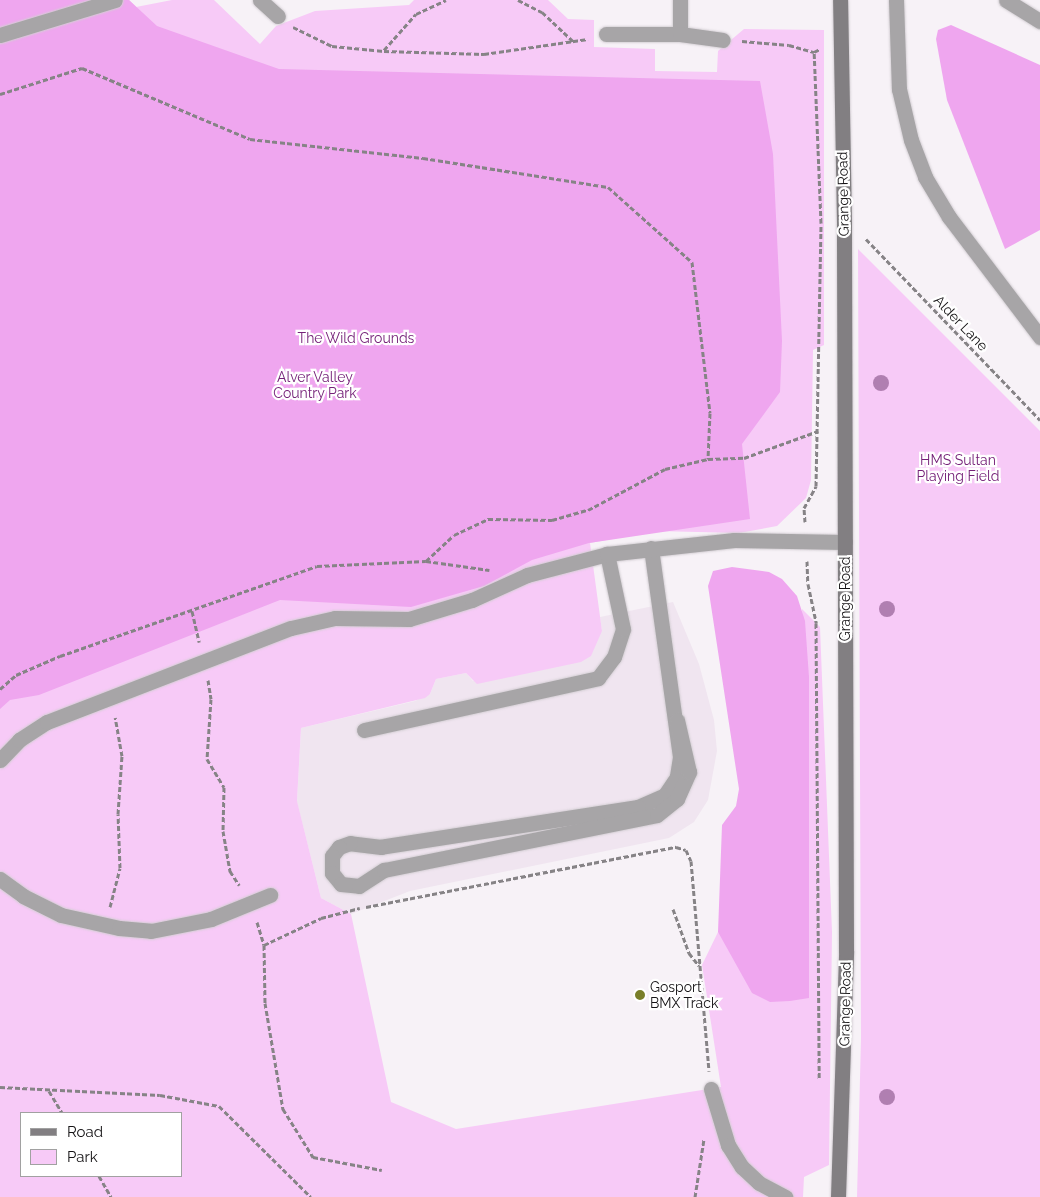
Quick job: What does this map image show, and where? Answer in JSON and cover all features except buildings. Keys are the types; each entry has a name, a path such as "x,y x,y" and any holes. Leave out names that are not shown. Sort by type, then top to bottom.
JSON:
{"street":[{"path":"0,35 116,0"},
{"path":"260,0 278,16"},
{"path":"680,0 680,34"},
{"name":"Grange Road","path":"838,1197 846,951 845,542 840,0"},
{"path":"896,0 899,89 911,140 925,177 949,217 1040,337"},
{"path":"1006,0 1040,22"},
{"path":"606,34 680,34 724,40"},
{"path":"0,760 19,740 47,722 290,628 335,618 409,619 472,600 527,575 607,554 734,540 845,542"},
{"path":"650,548 677,720 679,772 673,786 656,801 638,807 381,847 350,843 339,847 332,856 332,873 341,884 359,886 384,870 657,815 673,805 687,780 688,756 677,720"},
{"path":"364,730 598,678 611,662 622,629 607,554"},
{"path":"0,879 24,896 60,915 105,926 152,930 211,919 270,895"},
{"path":"711,1089 728,1145 742,1166 759,1183 785,1197"}],"path":[{"path":"384,51 416,14 446,0"},
{"path":"518,0 542,12 574,42"},
{"path":"278,16 303,35 332,46 384,51 484,54 574,42 606,34"},
{"path":"724,40 789,45 814,52 840,40"},
{"path":"814,52 821,223 818,431 816,486 804,508 808,584 816,623 819,1089"},
{"path":"0,94 82,68 250,139 423,158 608,187 692,262 710,413 708,459"},
{"name":"Alder Lane","path":"866,242 1040,420"},
{"path":"426,561 454,535 488,519 561,517 588,510 665,469 708,459 744,458 818,431"},
{"path":"0,689 16,675 60,656 316,566 426,561 527,575"},
{"path":"192,611 205,661 211,699 207,759 224,787 222,831 230,871 250,904 264,945 265,1003 283,1109 313,1157 382,1170"},
{"path":"105,926 120,868 118,814 122,756 111,697"},
{"path":"264,945 321,918 355,909 676,847 686,850 691,861 711,1089"},
{"path":"673,909 689,953 700,967"},
{"path":"0,1087 49,1091 160,1095 219,1106 311,1197"},
{"path":"49,1091 61,1112"},
{"path":"695,1197 705,1128"},
{"path":"100,1177 112,1197"}],"shaded area":[{"path":"673,602 699,664 714,720 717,751 708,800 694,822 669,838 410,891 351,914 321,898 297,802 301,728 415,701 430,694 436,679 466,673 473,681 602,631 600,617"}],"green space":[{"name":"Alver Valley Country Park","path":"0,0 129,0 136,7 172,0 214,0 260,44 276,26 315,11 409,5 414,0 548,0 568,19 594,20 594,47 655,49 655,71 717,72 718,51 744,29 824,30 824,345 813,350 811,480 806,498 777,526 739,533 656,531 590,543 602,631 591,656 581,662 477,684 466,673 436,679 430,694 425,698 301,728 297,801 321,898 351,914 391,1102 456,1129 721,1087 702,965 718,932 809,987 802,609 820,627 832,932 829,1165 804,1177 803,1197 0,1197"},
{"name":"The Wild Grounds","path":"0,0 129,0 157,26 279,69 760,81 773,154 782,341 780,392 742,444 750,519 589,543 532,560 484,586 411,607 280,600 39,695 10,700 0,709"},
{"path":"951,25 1040,65 1040,230 1005,249 947,100 936,39 938,30"},
{"name":"HMS Sultan Playing Field","path":"858,249 1040,431 1040,1197 857,1197 861,1038"},
{"path":"732,567 769,572 782,579 797,596 805,621 809,677 809,998 790,1001 770,1002 752,993 718,932 722,825 736,806 739,789 708,586 713,571"}],"place":[{"name":"Gosport BMX Track","path":"640,995"}]}
